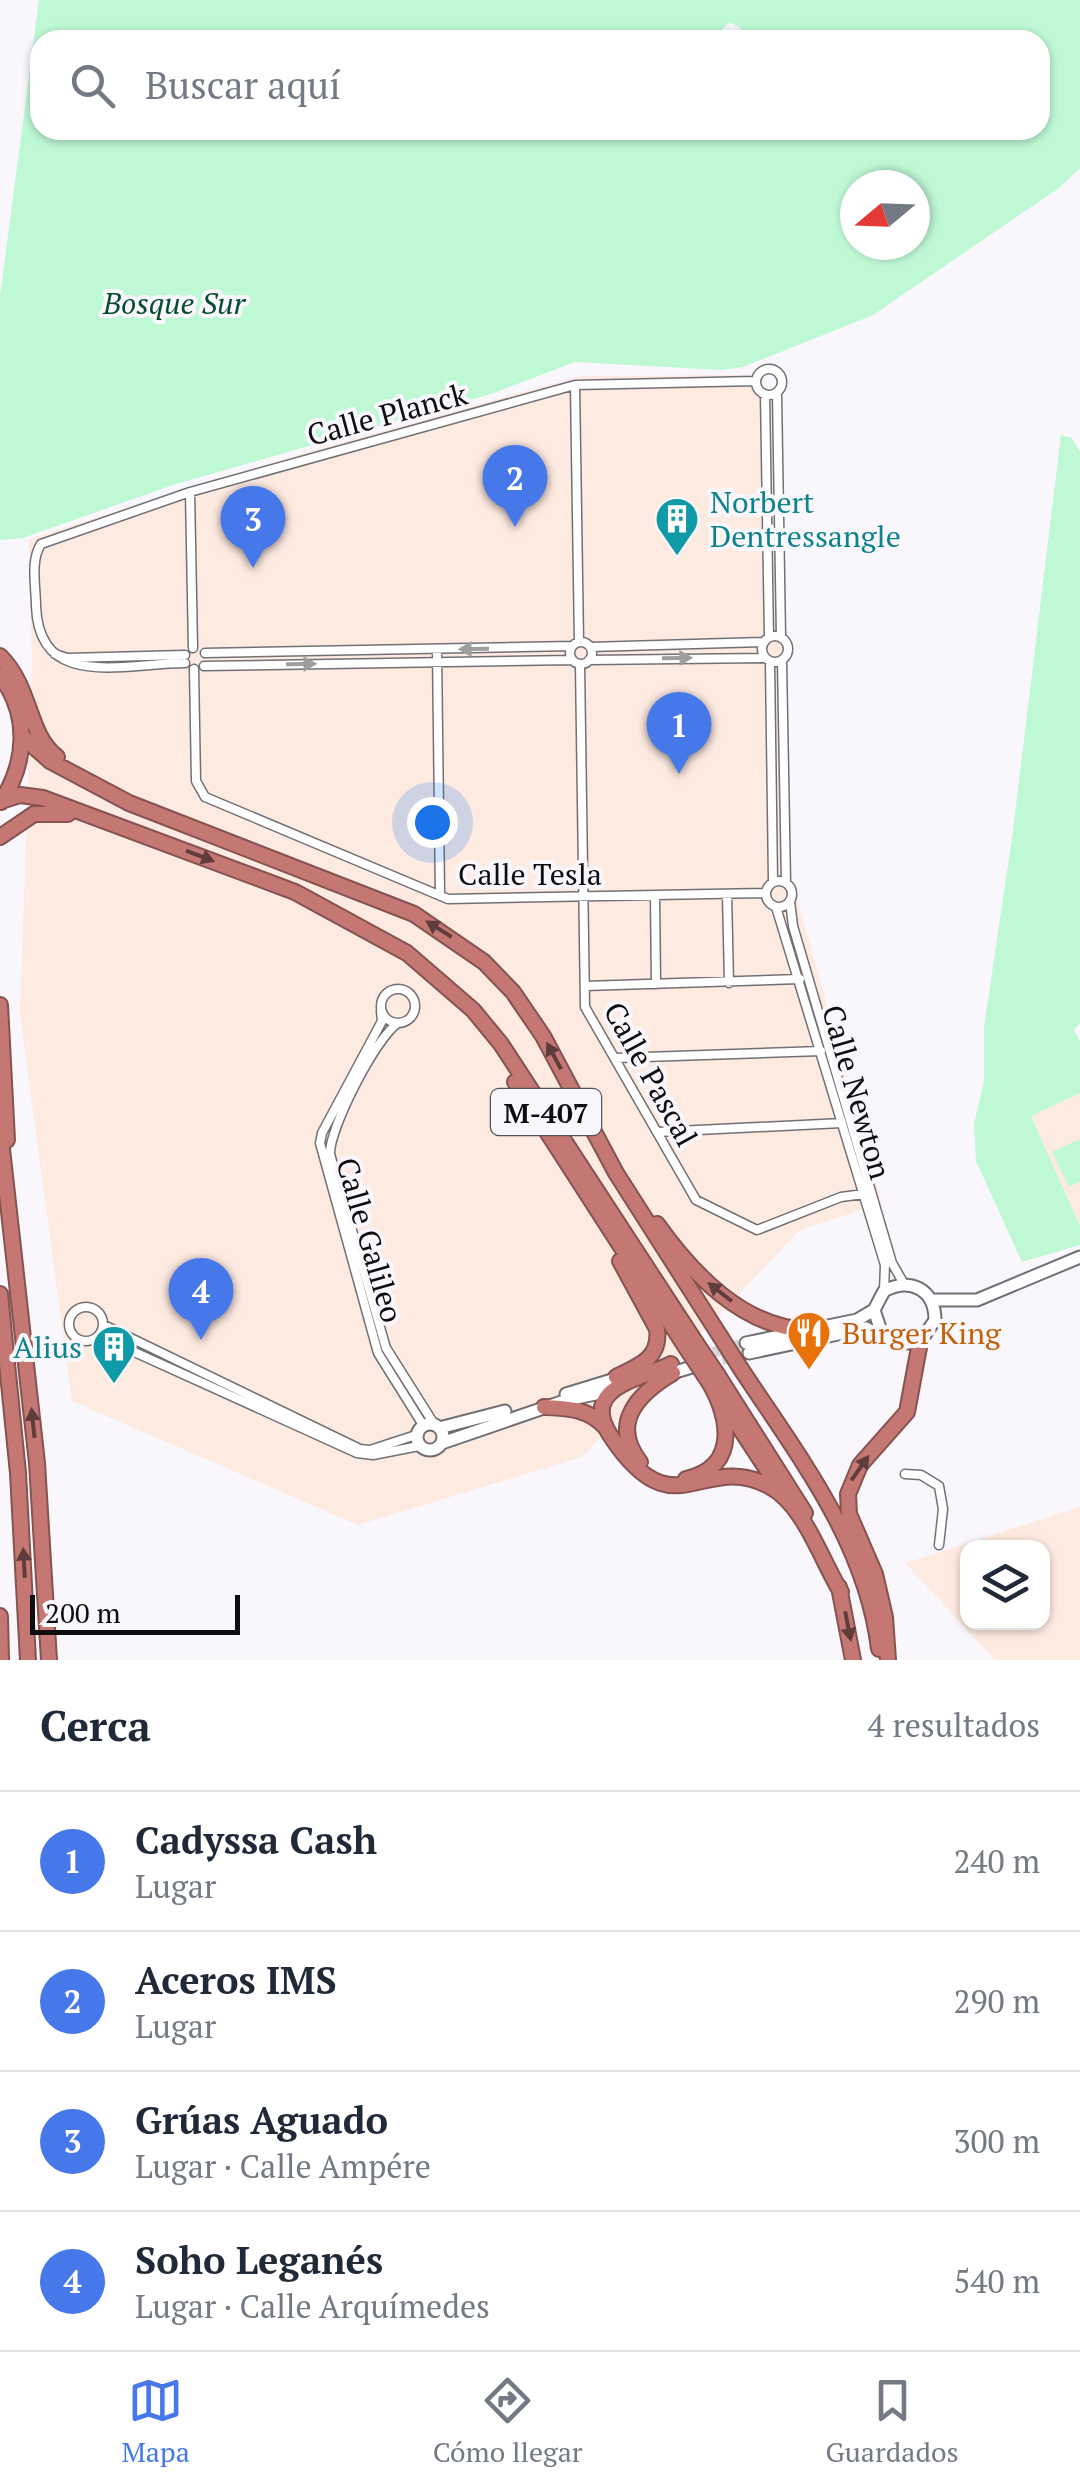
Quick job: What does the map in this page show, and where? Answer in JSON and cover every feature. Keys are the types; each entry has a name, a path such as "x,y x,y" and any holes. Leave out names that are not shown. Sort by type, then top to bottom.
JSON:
{"highway":[{"path":"0,656 26,692 41,742 90,780"},
{"name":"M-407","path":"0,675 17,706 22,737 16,775 1,802"},
{"name":"M-407","path":"22,737 50,761 128,803 414,914 448,934 513,992 543,1036 616,1173 850,1543 866,1580 880,1660"},
{"name":"M-407","path":"1,802 20,795 43,798 295,892 407,953 442,982 501,1044 841,1592"},
{"path":"0,838 22,818 44,811 108,822"},
{"name":"M-407","path":"352,921 470,1018 697,1361 792,1488 827,1554 841,1592 854,1660"},
{"path":"0,1005 13,1235"},
{"path":"0,1131 37,1463 49,1660"},
{"name":"M-407","path":"616,1173 634,1188 682,1258 703,1278 763,1322 807,1330"},
{"name":"M-407","path":"595,1206 658,1329 659,1341 651,1358 611,1385"},
{"path":"0,1294 18,1473 28,1660"},
{"path":"888,1660 882,1602 849,1514 848,1494 860,1465 907,1412 920,1342"},
{"path":"606,1428 611,1385 673,1368"},
{"name":"M-407","path":"673,1368 636,1401 627,1425 635,1457 656,1474 674,1480 694,1477 717,1460 728,1431 719,1397"},
{"path":"544,1407 574,1408 590,1414 606,1428 635,1470 658,1484 687,1486 740,1478 768,1485 786,1499"},
{"path":"0,1616 1,1660"}],"street":[{"path":"763,370 776,370 783,381 777,393 780,637 788,650 782,661 786,882 792,892 790,901 776,907 766,893 774,882 766,640 765,394 756,381 763,370"},
{"name":"Calle Planck","path":"188,655 67,658 50,652 37,628 35,559 40,544 190,492 576,385 756,381"},
{"path":"576,385 576,644"},
{"path":"765,394 777,393"},
{"path":"190,492 188,655 194,670 204,666 436,662 782,661"},
{"path":"188,655 576,644 590,647 780,637"},
{"name":"Calle Pascal","path":"576,644 585,1008 696,1200 757,1230 841,1197 864,1194"},
{"path":"590,647 590,660"},
{"path":"436,650 440,895"},
{"path":"204,653 204,666"},
{"name":"Calle Tesla","path":"194,670 198,788 220,804 440,895 458,899 766,893"},
{"path":"774,882 786,882"},
{"path":"727,894 728,983"},
{"path":"655,896 656,984"},
{"name":"Calle Newton","path":"790,901 795,930 892,1263 904,1284"},
{"name":"Calle Newton","path":"776,907 885,1264 884,1291"},
{"path":"584,986 800,979"},
{"path":"393,989 406,990 415,1010 410,1019 398,1023 382,1011 385,994 393,989"},
{"name":"Calle Galileo","path":"382,1011 377,1034 322,1132 320,1143 378,1353 426,1432"},
{"name":"Calle Galileo","path":"398,1023 384,1037 332,1131 330,1154 386,1348 426,1432"},
{"path":"614,1058 821,1051"},
{"path":"657,1132 842,1123"},
{"path":"932,1300 964,1302 997,1294 1080,1256"},
{"path":"935,1320 932,1300 922,1290 904,1284 884,1291 874,1310 857,1320 748,1348 866,1328 904,1346 920,1342 935,1320 964,1302"},
{"path":"104,1325 99,1336 87,1342 76,1338 70,1319 80,1308 92,1308 104,1325 370,1450 611,1385"},
{"path":"874,1310 883,1337"},
{"path":"99,1336 357,1453 373,1456 426,1432"},
{"path":"673,1368 697,1361"},
{"path":"426,1432 430,1450 611,1385"},
{"path":"426,1432 442,1443"},
{"path":"905,1474 921,1474 939,1486 943,1508 938,1546"}],"shaded area":[{"path":"747,375 782,400 789,870 882,1203 800,1230 582,1457 358,1525 72,1401 20,1014 32,664 29,539 304,453 580,376"},
{"path":"1080,1093 1080,1226 1031,1116"},
{"path":"1080,1507 1080,1660 995,1660 967,1630 1050,1630 1050,1540 977,1540"},
{"path":"960,1545 960,1622 905,1563"}],"green space":[{"name":"Bosque Sur","path":"39,0 1080,0 1080,168 1059,188 873,315 743,367 721,370 575,362 491,394 173,485 23,538 0,540 0,296 30,68 30,140 1050,140 1050,30 741,30 730,22 722,30 35,30"},
{"path":"1061,435 1072,438 1080,452 1080,1023 1074,1030 1080,1041 1080,1093 1031,1116 1080,1226 1080,1245 1022,1262 976,1161 974,1124 984,1081 984,1027 1012,838"},
{"path":"1080,1139 1080,1181 1069,1187 1052,1152"}],"tunnel":[{"path":"697,1357 746,1343"},
{"path":"706,1363 749,1353"}],"place":[{"name":"Aceros IMS","path":"515,527"},
{"name":"Norbert Dentressangle","path":"677,557"},
{"name":"Grúas Aguado","path":"253,568"},
{"name":"Cadyssa Cash","path":"679,774"},
{"name":"Soho Leganés","path":"201,1340"},
{"name":"Burger King","path":"809,1371"},
{"name":"Alius","path":"114,1385"}]}
